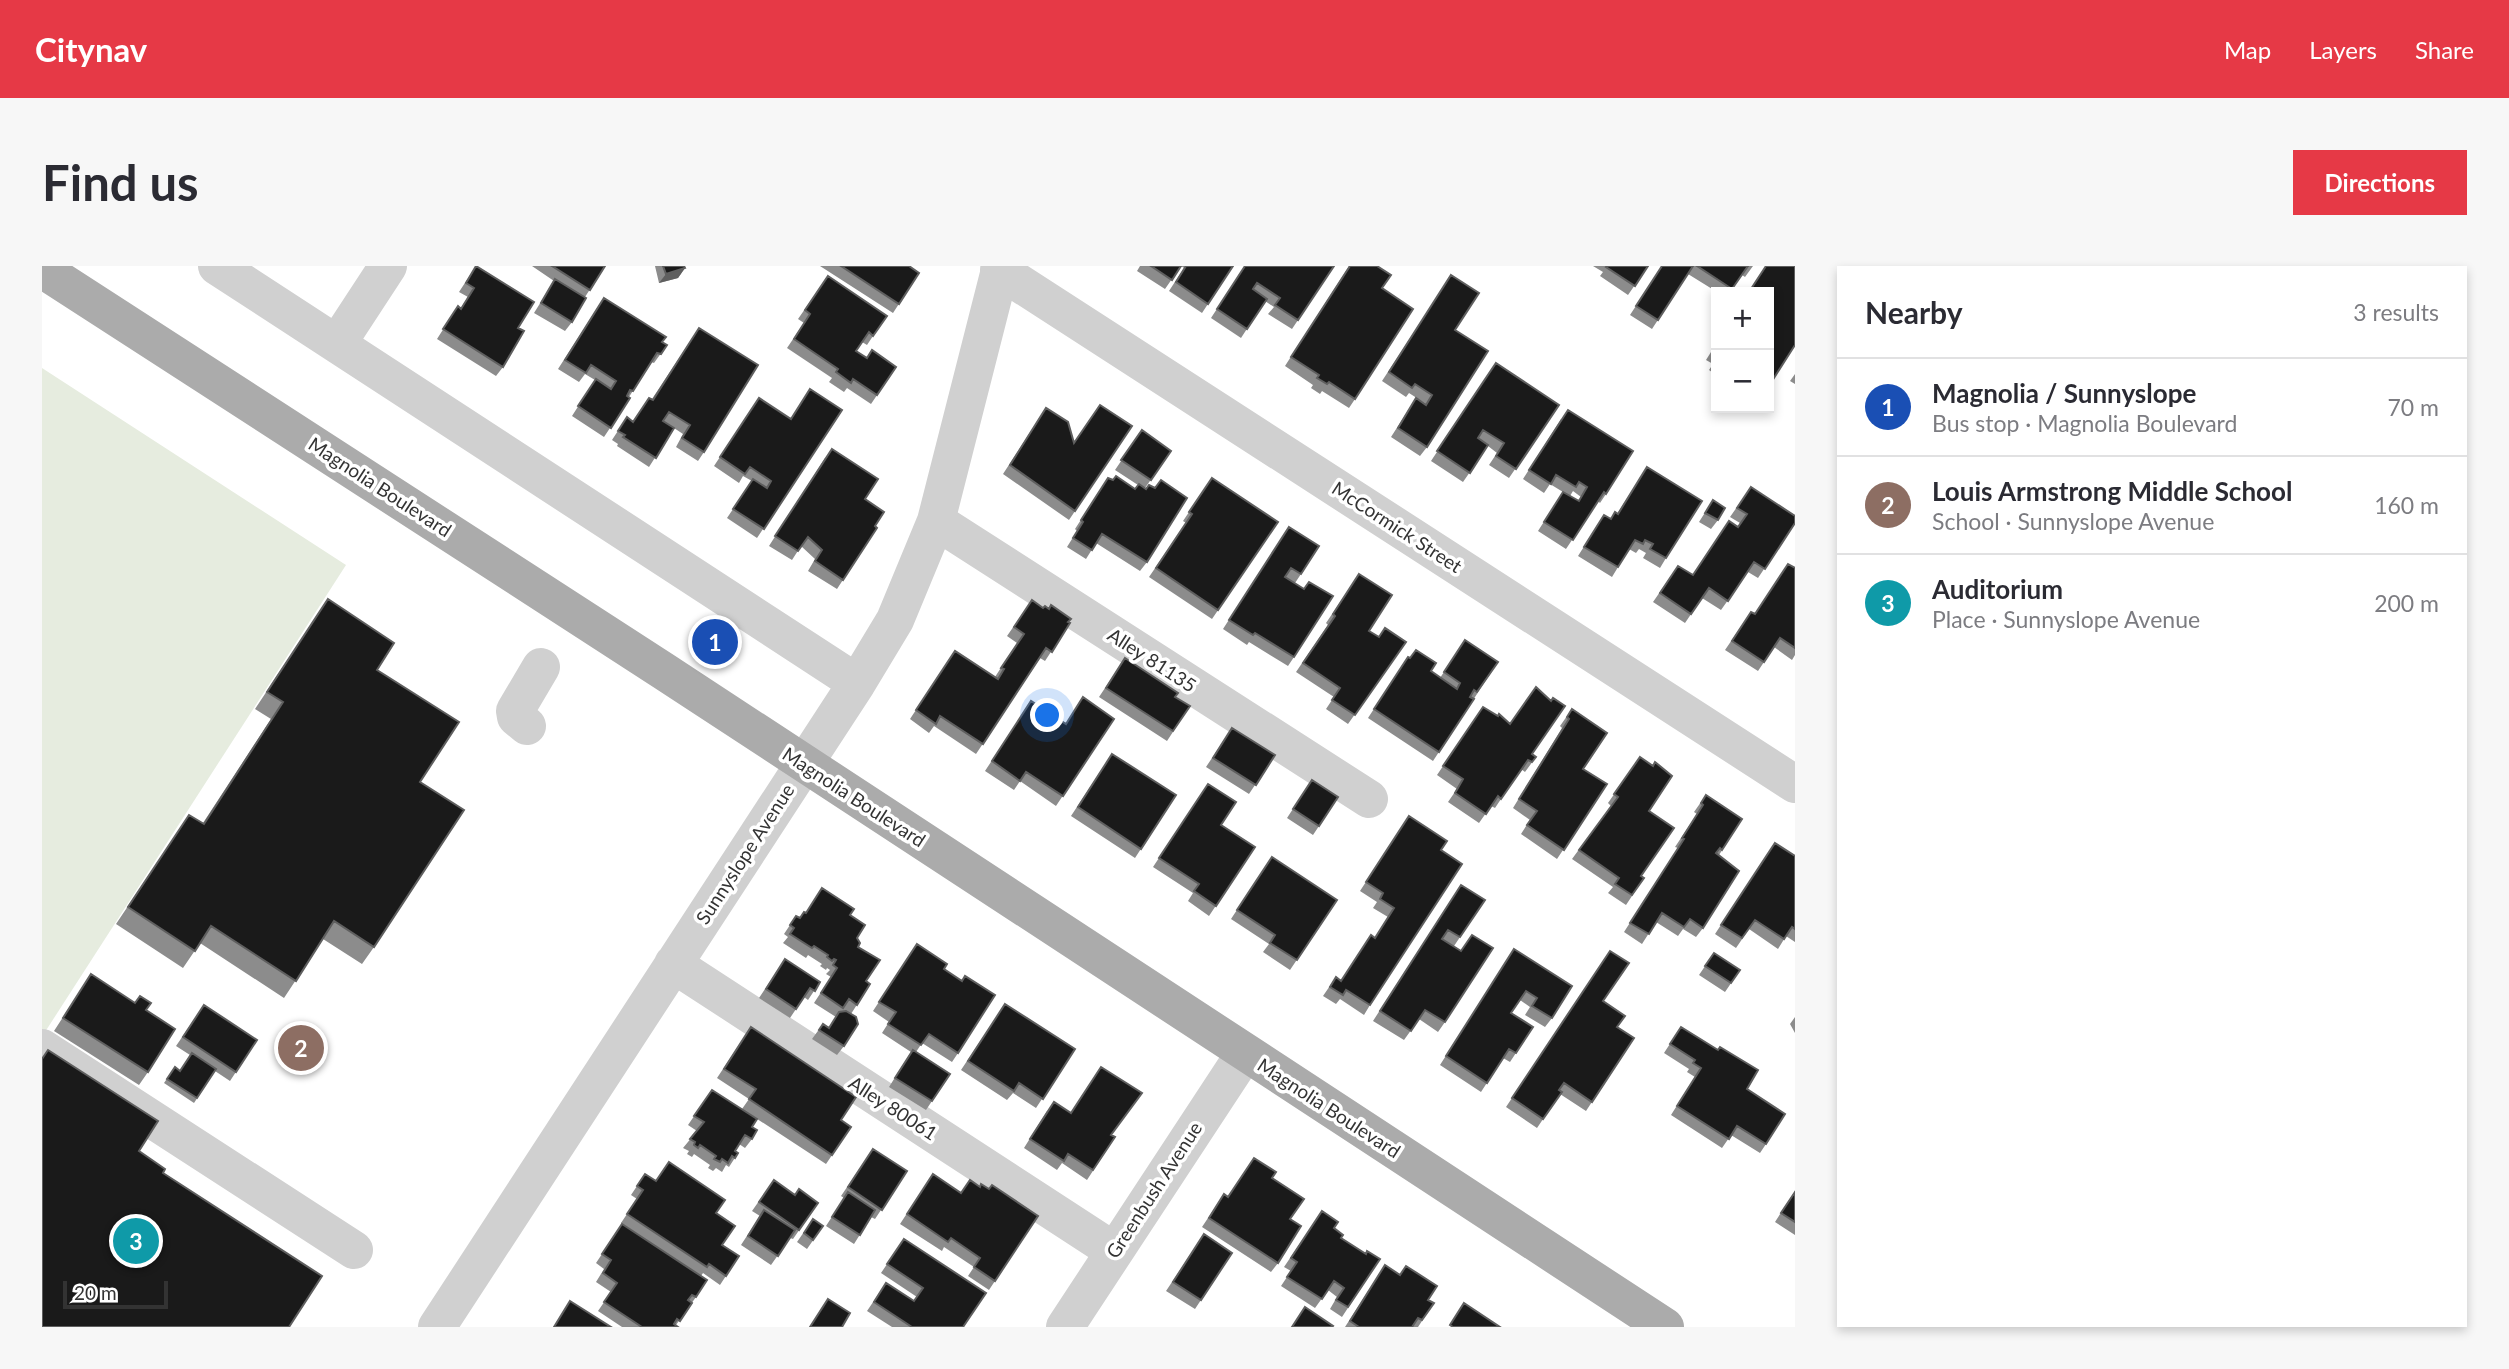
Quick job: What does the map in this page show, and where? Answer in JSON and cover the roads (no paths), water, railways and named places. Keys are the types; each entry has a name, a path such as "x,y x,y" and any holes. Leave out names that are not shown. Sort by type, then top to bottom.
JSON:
{"main road":[{"name":"Magnolia Boulevard","path":"42,269 1665,1327"}],"street":[{"path":"217,266 857,683"},
{"path":"337,344 388,266"},
{"name":"Sunnyslope Avenue","path":"437,1327 857,683 895,620 936,521 1000,268"},
{"name":"McCormick Street","path":"1000,268 1795,784"},
{"name":"Alley 81135","path":"936,521 1369,799"},
{"path":"527,726 516,717 515,711 541,667"},
{"name":"Alley 80061","path":"673,964 1114,1251"},
{"path":"42,1048 289,1192 354,1251"},
{"name":"Greenbush Avenue","path":"1065,1327 1245,1053"}],"place":[{"name":"Magnolia / Sunnyslope","path":"715,642"},
{"name":"Louis Armstrong Middle School","path":"301,1048"},
{"name":"Auditorium","path":"136,1241"}]}
